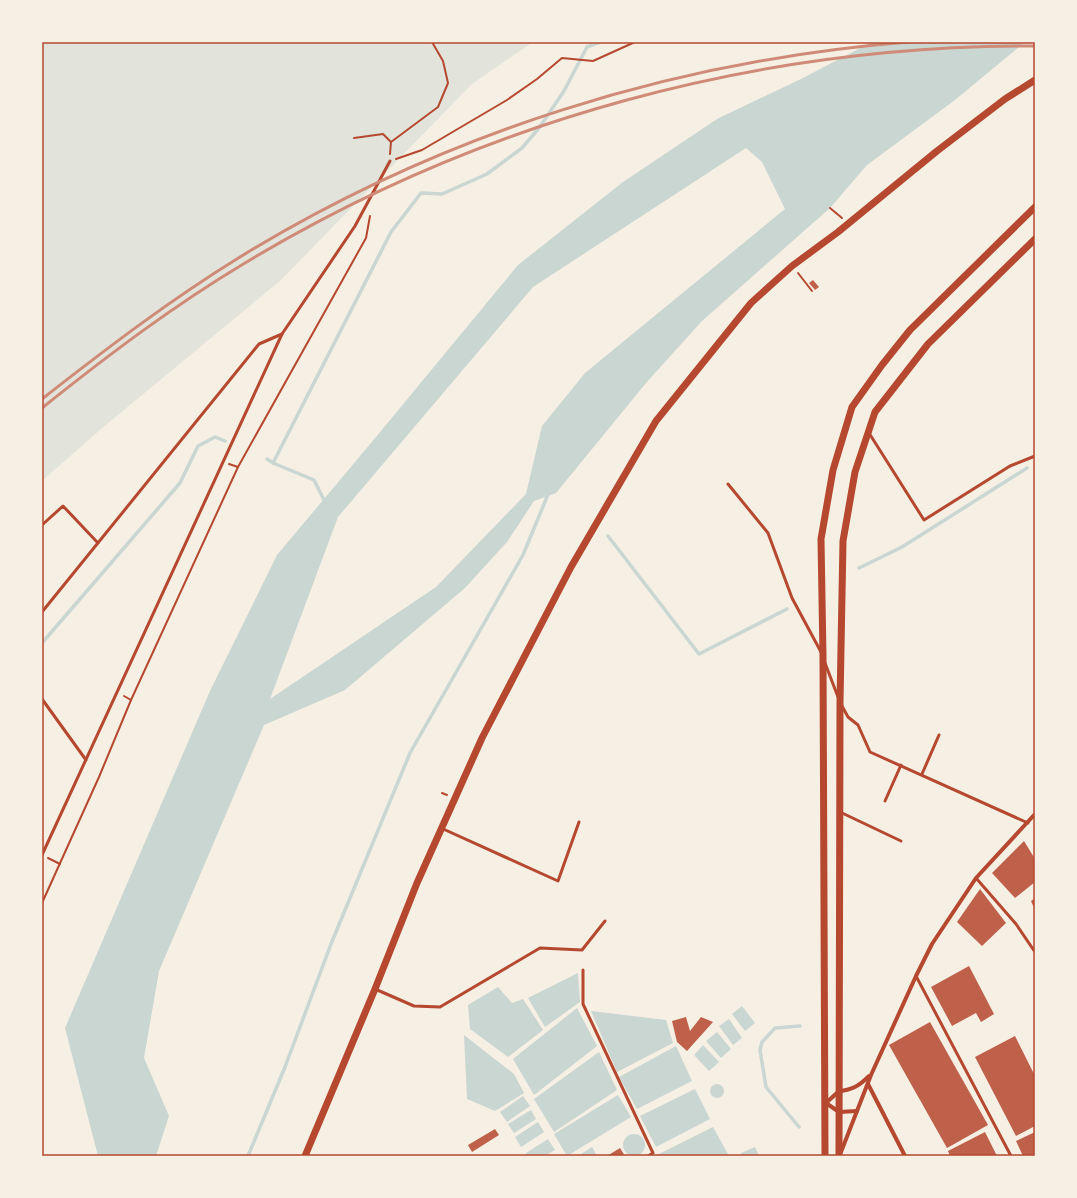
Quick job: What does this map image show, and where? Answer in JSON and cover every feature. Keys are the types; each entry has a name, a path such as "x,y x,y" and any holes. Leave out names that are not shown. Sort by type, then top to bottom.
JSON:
{"street":[{"path":"304,1156 417,884 482,738 571,567 656,421 751,303 792,266 847,225 943,146 1005,100 1035,80"},
{"path":"825,1156 826,1103 821,539 833,470 852,407 910,330 1035,207"},
{"path":"839,1156 840,702 842,541 856,472 875,412 928,344 1035,239"},
{"path":"839,1156 871,1075 932,944 976,878 1035,814"},
{"path":"826,1103 839,1091 858,1087 871,1075"},
{"path":"868,1084 905,1156"},
{"path":"826,1103 839,1112 857,1111"}],"lane":[{"path":"42,855 282,334 355,226 390,161"},
{"path":"42,612 259,344 282,334"},
{"path":"868,433 924,520 1010,466 1035,456"},
{"path":"728,484 768,533 792,598 823,657 840,702 848,717 858,725 870,752 922,774 1028,823"},
{"path":"42,525 63,506 98,543"},
{"path":"42,699 86,760"},
{"path":"922,774 939,736"},
{"path":"885,802 901,765"},
{"path":"840,812 901,841"},
{"path":"441,828 558,881 579,822"},
{"path":"976,878 1016,924 1035,952"},
{"path":"374,990 414,1006 440,1007 540,948 582,950 605,921"},
{"path":"583,970 583,1004 652,1153 648,1156"},
{"path":"916,976 1011,1156"}],"path":[{"path":"391,142 438,107 448,83 443,61 432,42"},
{"path":"391,142 390,161 422,150 507,100 537,79 562,58 592,61 635,42"},
{"path":"354,138 382,134 391,142"},
{"path":"830,208 841,217 847,225"},
{"path":"42,903 99,777 131,700 235,474 366,238 371,210"},
{"path":"792,266 812,291"},
{"path":"42,855 60,864"}],"shaded area":[{"path":"42,42 533,42 472,84 280,281 101,429 42,481"},
{"path":"872,42 1025,42 955,100 867,165 830,208 702,321 646,383 556,493 534,501 507,542 465,588 345,690 264,725 159,971 144,1058 169,1116 156,1156 98,1156 65,1028 210,691 277,555 518,265 623,182 717,119 801,79","holes":["746,148 762,162 785,209 585,373 542,426 526,494 436,587 270,699 338,517 533,287"]},
{"path":"578,973 580,1002 545,1027 528,998"},
{"path":"498,987 512,1003 523,999 543,1030 508,1057 470,1029 468,1005"},
{"path":"742,1006 755,1023 745,1031 732,1014"},
{"path":"577,1008 597,1046 534,1095 513,1059"},
{"path":"591,1011 666,1020 673,1043 617,1072"},
{"path":"729,1019 742,1038 733,1045 719,1026"},
{"path":"717,1032 731,1049 721,1058 706,1041"},
{"path":"464,1035 514,1074 524,1093 495,1111 467,1099"},
{"path":"703,1045 719,1062 709,1071 694,1055"},
{"path":"676,1046 692,1081 637,1109 619,1077"},
{"path":"599,1052 617,1090 554,1132 534,1099"},
{"path":"717,1084 722,1086 724,1091 722,1096 717,1098 712,1096 710,1091 712,1086"},
{"path":"695,1089 710,1119 656,1147 640,1116"},
{"path":"618,1095 631,1117 567,1156 554,1134"},
{"path":"523,1096 530,1106 507,1122 500,1112"},
{"path":"531,1110 536,1119 514,1133 508,1124"},
{"path":"538,1122 544,1132 521,1147 515,1137"},
{"path":"713,1127 729,1156 657,1155"},
{"path":"634,1134 642,1137 645,1145 642,1153 634,1156 626,1153 623,1145 626,1137"},
{"path":"548,1139 555,1150 545,1156 527,1156 526,1153"},
{"path":"592,1147 597,1156 582,1156 581,1154"},
{"path":"755,1147 759,1156 742,1156 741,1153"}],"building":[{"path":"813,280 819,287 815,290 809,283"},
{"path":"1024,841 1035,859 1035,882 1015,898 992,873"},
{"path":"980,889 1006,923 982,946 957,922"},
{"path":"1035,898 1035,910 1031,901"},
{"path":"969,966 994,1014 981,1022 976,1013 952,1026 931,987"},
{"path":"686,1017 690,1031 701,1017 713,1022 687,1051 677,1042 672,1021"},
{"path":"930,1022 988,1125 947,1148 889,1045"},
{"path":"1015,1036 1035,1076 1035,1126 1016,1136 975,1057"},
{"path":"495,1129 499,1135 472,1152 468,1145"},
{"path":"985,1132 997,1156 950,1156 948,1151"},
{"path":"1035,1132 1035,1156 1023,1156 1016,1141"},
{"path":"620,1148 625,1156 607,1156"}],"waterway":[{"path":"267,459 273,463 391,232 421,193 442,194 487,174 522,148 539,128 564,91 587,47 600,42"},
{"path":"42,643 180,483 198,446 215,437 225,441"},
{"path":"273,463 314,480 326,504"},
{"path":"859,568 902,547 1027,468"},
{"path":"248,1156 285,1067 331,944 410,753 523,555 549,492"},
{"path":"608,536 699,654 787,609"},
{"path":"799,1127 766,1087 760,1050 762,1042 775,1028 800,1026"}],"railway":[{"path":"42,399 114,343 189,290 240,257 317,213 397,174 478,139 562,110 647,86 733,66 820,52 908,42"},
{"path":"42,408 91,369 166,314 218,279 245,263 336,213 429,169 526,131 625,100 726,77 828,59 931,49 1035,46"}]}
